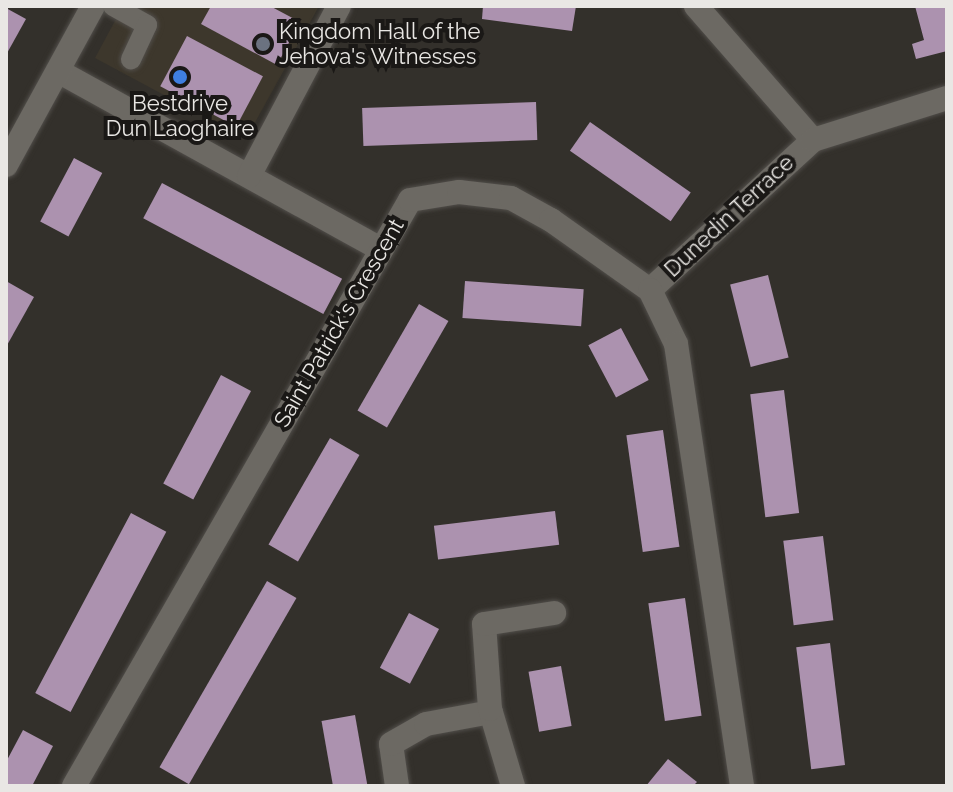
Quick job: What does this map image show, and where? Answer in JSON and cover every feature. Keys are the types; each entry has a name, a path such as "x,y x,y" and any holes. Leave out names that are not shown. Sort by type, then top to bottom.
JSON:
{"street":[{"path":"6,165 93,6"},
{"path":"249,176 339,6"},
{"path":"696,6 813,140"},
{"path":"58,71 381,249"},
{"name":"Dunedin Terrace","path":"650,290 813,140 947,98"},
{"name":"Saint Patrick's Crescent","path":"74,786 410,200 459,192 511,198 650,290"},
{"path":"650,290 676,344 688,398 742,786"},
{"path":"513,786 491,712 484,624 554,613"},
{"path":"397,786 391,744 426,724 491,712"}],"lane":[{"path":"113,6 147,25 131,60"}],"shaded area":[{"path":"123,6 319,6 246,139 95,58"}],"building":[{"name":"Kingdom Hall of the Jehova's Witnesses","path":"211,6 270,6 300,22 277,65 201,24"},
{"path":"483,6 576,6 572,31 482,19"},
{"path":"915,6 947,6 947,51 916,59 912,44 924,40"},
{"path":"6,8 26,19 6,55"},
{"path":"187,36 263,76 236,127 160,86"},
{"path":"536,102 537,140 363,146 362,108"},
{"path":"590,122 691,193 671,221 570,151"},
{"path":"74,158 102,173 68,237 40,222"},
{"path":"162,183 342,279 323,314 143,218"},
{"path":"768,275 789,357 751,367 730,284"},
{"path":"6,281 34,297 6,347"},
{"path":"465,281 584,289 581,326 462,318"},
{"path":"419,304 448,321 387,428 358,411"},
{"path":"621,328 649,380 616,397 588,345"},
{"path":"221,375 251,391 193,500 163,484"},
{"path":"784,390 799,513 765,517 750,394"},
{"path":"663,430 679,547 643,552 626,435"},
{"path":"330,438 359,455 298,562 269,545"},
{"path":"555,511 559,545 438,560 434,526"},
{"path":"131,513 166,532 71,712 35,693"},
{"path":"823,536 833,620 794,625 783,541"},
{"path":"267,581 296,598 189,784 160,767"},
{"path":"685,598 702,716 665,721 648,603"},
{"path":"409,613 439,629 410,684 380,668"},
{"path":"830,643 845,765 811,769 796,647"},
{"path":"561,666 572,726 539,732 529,672"},
{"path":"355,715 368,786 333,786 322,721"},
{"path":"23,730 53,746 32,786 6,786 6,762"},
{"path":"668,759 697,782 693,786 646,786"}],"place":[{"name":"Kingdom Hall of the Jehova's Witnesses","path":"263,44"},
{"name":"Bestdrive Dun Laoghaire","path":"180,77"}]}
